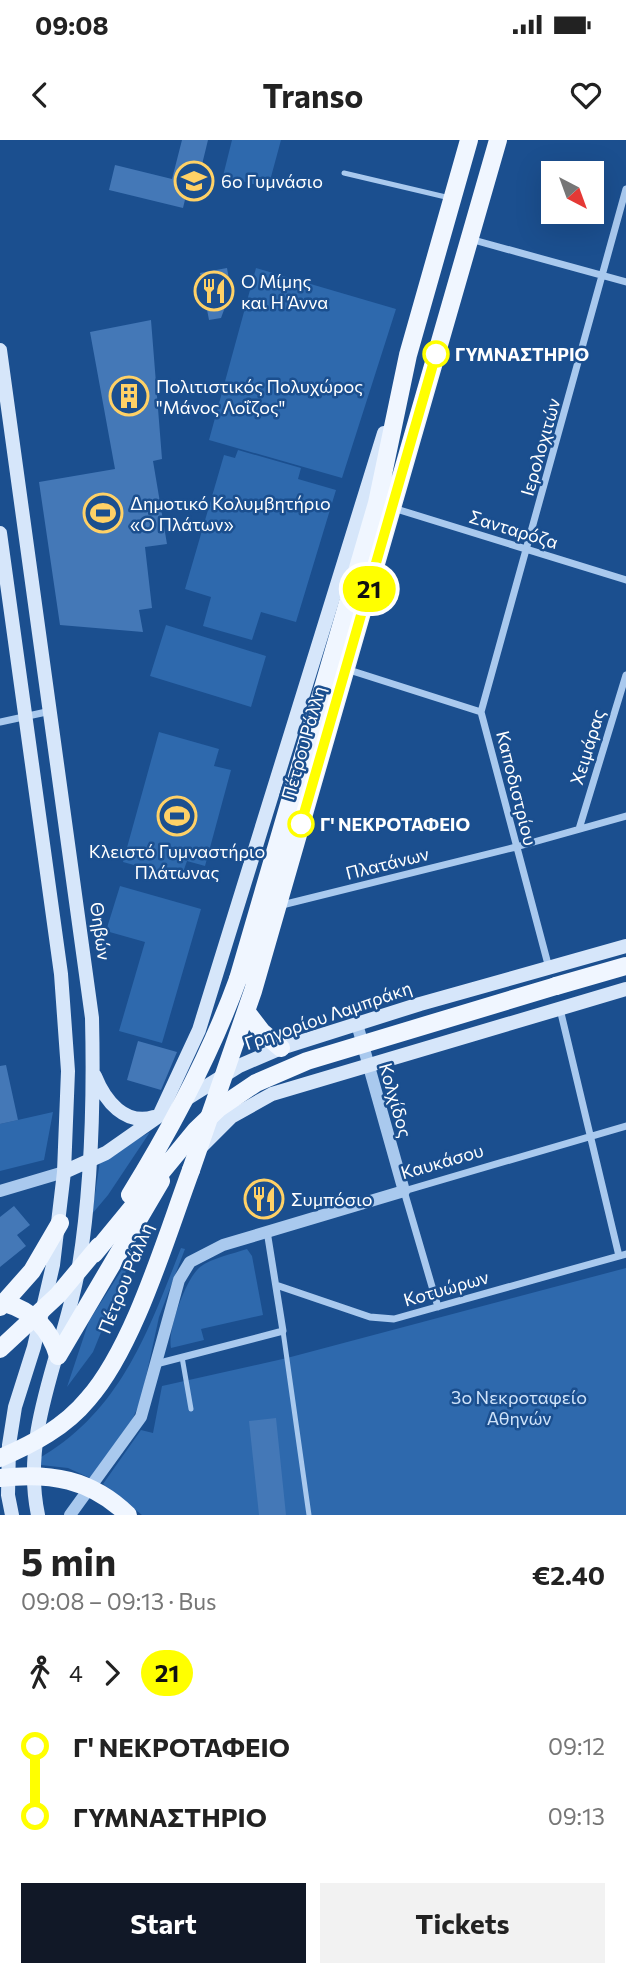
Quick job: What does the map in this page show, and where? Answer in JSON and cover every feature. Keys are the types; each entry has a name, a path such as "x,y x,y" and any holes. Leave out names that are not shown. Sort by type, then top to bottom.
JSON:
{"main road":[{"name":"Πέτρου Ράλλη","path":"159,1116 190,1054 206,1008 408,355 470,140"},
{"name":"Πέτρου Ράλλη","path":"0,1458 58,1427 87,1401 104,1378 143,1296 194,1162 246,1011 278,906 498,140"},
{"name":"Θηβών","path":"0,350 87,970 93,1071 90,1162 78,1269 58,1356 40,1411 34,1447 33,1494 38,1515"},
{"name":"Πέτρου Ράλλη","path":"0,1349 45,1310 94,1254 172,1127 208,1057 238,979 377,503 408,355"},
{"path":"0,533 67,1020 64,1172 60,1223 40,1323 15,1407 9,1445 8,1495 12,1515"},
{"name":"Γρηγορίου Λαμπράκη","path":"64,1172 90,1162 222,1076 281,1048 626,946"},
{"path":"94,1254 196,1130 247,1088 307,1062 626,966"},
{"path":"194,1162 212,1133 250,1104 272,1094 626,989"},
{"path":"246,1011 262,1032 281,1048"},
{"path":"93,1071 107,1099 123,1113 138,1120 159,1116"},
{"path":"58,1356 222,1076"},
{"path":"3,1305 32,1271 60,1223"},
{"path":"3,1305 18,1307 40,1323 50,1333 58,1356"},
{"path":"0,1478 36,1475 71,1479 103,1495 128,1515"}],"street":[{"name":"Ιερολοχιτών","path":"481,712 626,189"},
{"path":"469,239 626,282"},
{"name":"Σανταρόζα","path":"392,508 626,580"},
{"name":"Καποδιστρίου","path":"346,668 481,712 550,968"},
{"name":"Χειμάρας","path":"579,829 626,675"},
{"path":"0,722 51,711"},
{"name":"Πλατάνων","path":"278,906 516,848 626,816"},
{"path":"560,1008 590,1136 623,1255"},
{"name":"Κολχίδος","path":"356,1024 438,1307"},
{"name":"Καυκάσου","path":"71,1515 141,1417 179,1279 190,1262 223,1245 267,1231 626,1126"},
{"path":"0,1191 64,1172"},
{"path":"156,1364 283,1331 267,1231"},
{"name":"Κοτυώρων","path":"276,1285 382,1320 623,1255"}],"lane":[{"path":"344,173 453,199"},
{"path":"283,1331 309,1515"},
{"path":"182,1357 191,1409"}],"green space":[{"path":"232,140 281,140 268,188 223,176"},
{"path":"256,268 396,309 342,478 209,440"},
{"path":"238,450 301,468 298,479 336,490 296,622 261,612 252,640 203,626 211,597 185,589 224,455 235,458"},
{"path":"166,625 266,656 251,707 150,676"},
{"name":"Κλειστό Γυμναστήριο Πλάτωνας","path":"159,732 219,749 214,766 231,770 205,866 187,861 181,878 123,862"},
{"path":"120,886 201,909 162,1043 119,1031 145,942 106,931"},
{"path":"53,1112 44,1160 0,1171 0,1124"},
{"path":"150,1132 108,1195 92,1214 100,1161"},
{"path":"181,1248 185,1249 159,1317 141,1400 132,1420 90,1478 68,1468 41,1465 38,1459 67,1440 91,1418 128,1367 156,1310"},
{"path":"135,1249 93,1352 67,1387 89,1321"},
{"path":"247,1249 252,1256 263,1315 201,1329 204,1340 171,1348 175,1318 195,1273 210,1261"},
{"name":"3ο Νεκροταφείο Αθηνών","path":"626,1268 626,1515 142,1515 103,1484 141,1430 153,1433 162,1386 287,1358"}],"building":[{"path":"182,140 208,140 197,185 189,183 183,208 109,190 115,165 172,179"},
{"path":"227,268 231,291 221,318 209,320 200,273"},
{"path":"151,320 162,459 153,461 167,544 145,547 152,608 139,610 143,632 60,625 39,482 115,469 90,332"},
{"path":"138,1041 177,1052 161,1090 127,1080"},
{"path":"6,1065 18,1120 0,1124 0,1066"},
{"path":"14,1206 30,1225 17,1235 26,1246 0,1267 0,1217"},
{"path":"276,1418 286,1515 259,1515 249,1421"}],"bus line":[{"name":"21","path":"301,824 436,354"}],"place":[{"name":"6ο Γυμνάσιο","path":"194,181"},
{"name":"Ο Μίμης και Η Άννα","path":"214,291"},
{"name":"ΓΥΜΝΑΣΤΗΡΙΟ","path":"436,354"},
{"name":"Πολιτιστικός Πολυχώρος \"Μάνος Λοΐζος\"","path":"129,396"},
{"name":"Δημοτικό Κολυμβητήριο «Ο Πλάτων»","path":"103,513"},
{"name":"Κλειστό Γυμναστήριο Πλάτωνας","path":"177,816"},
{"name":"Γ' ΝΕΚΡΟΤΑΦΕΙΟ","path":"301,824"},
{"name":"Συμπόσιο","path":"264,1199"}]}
